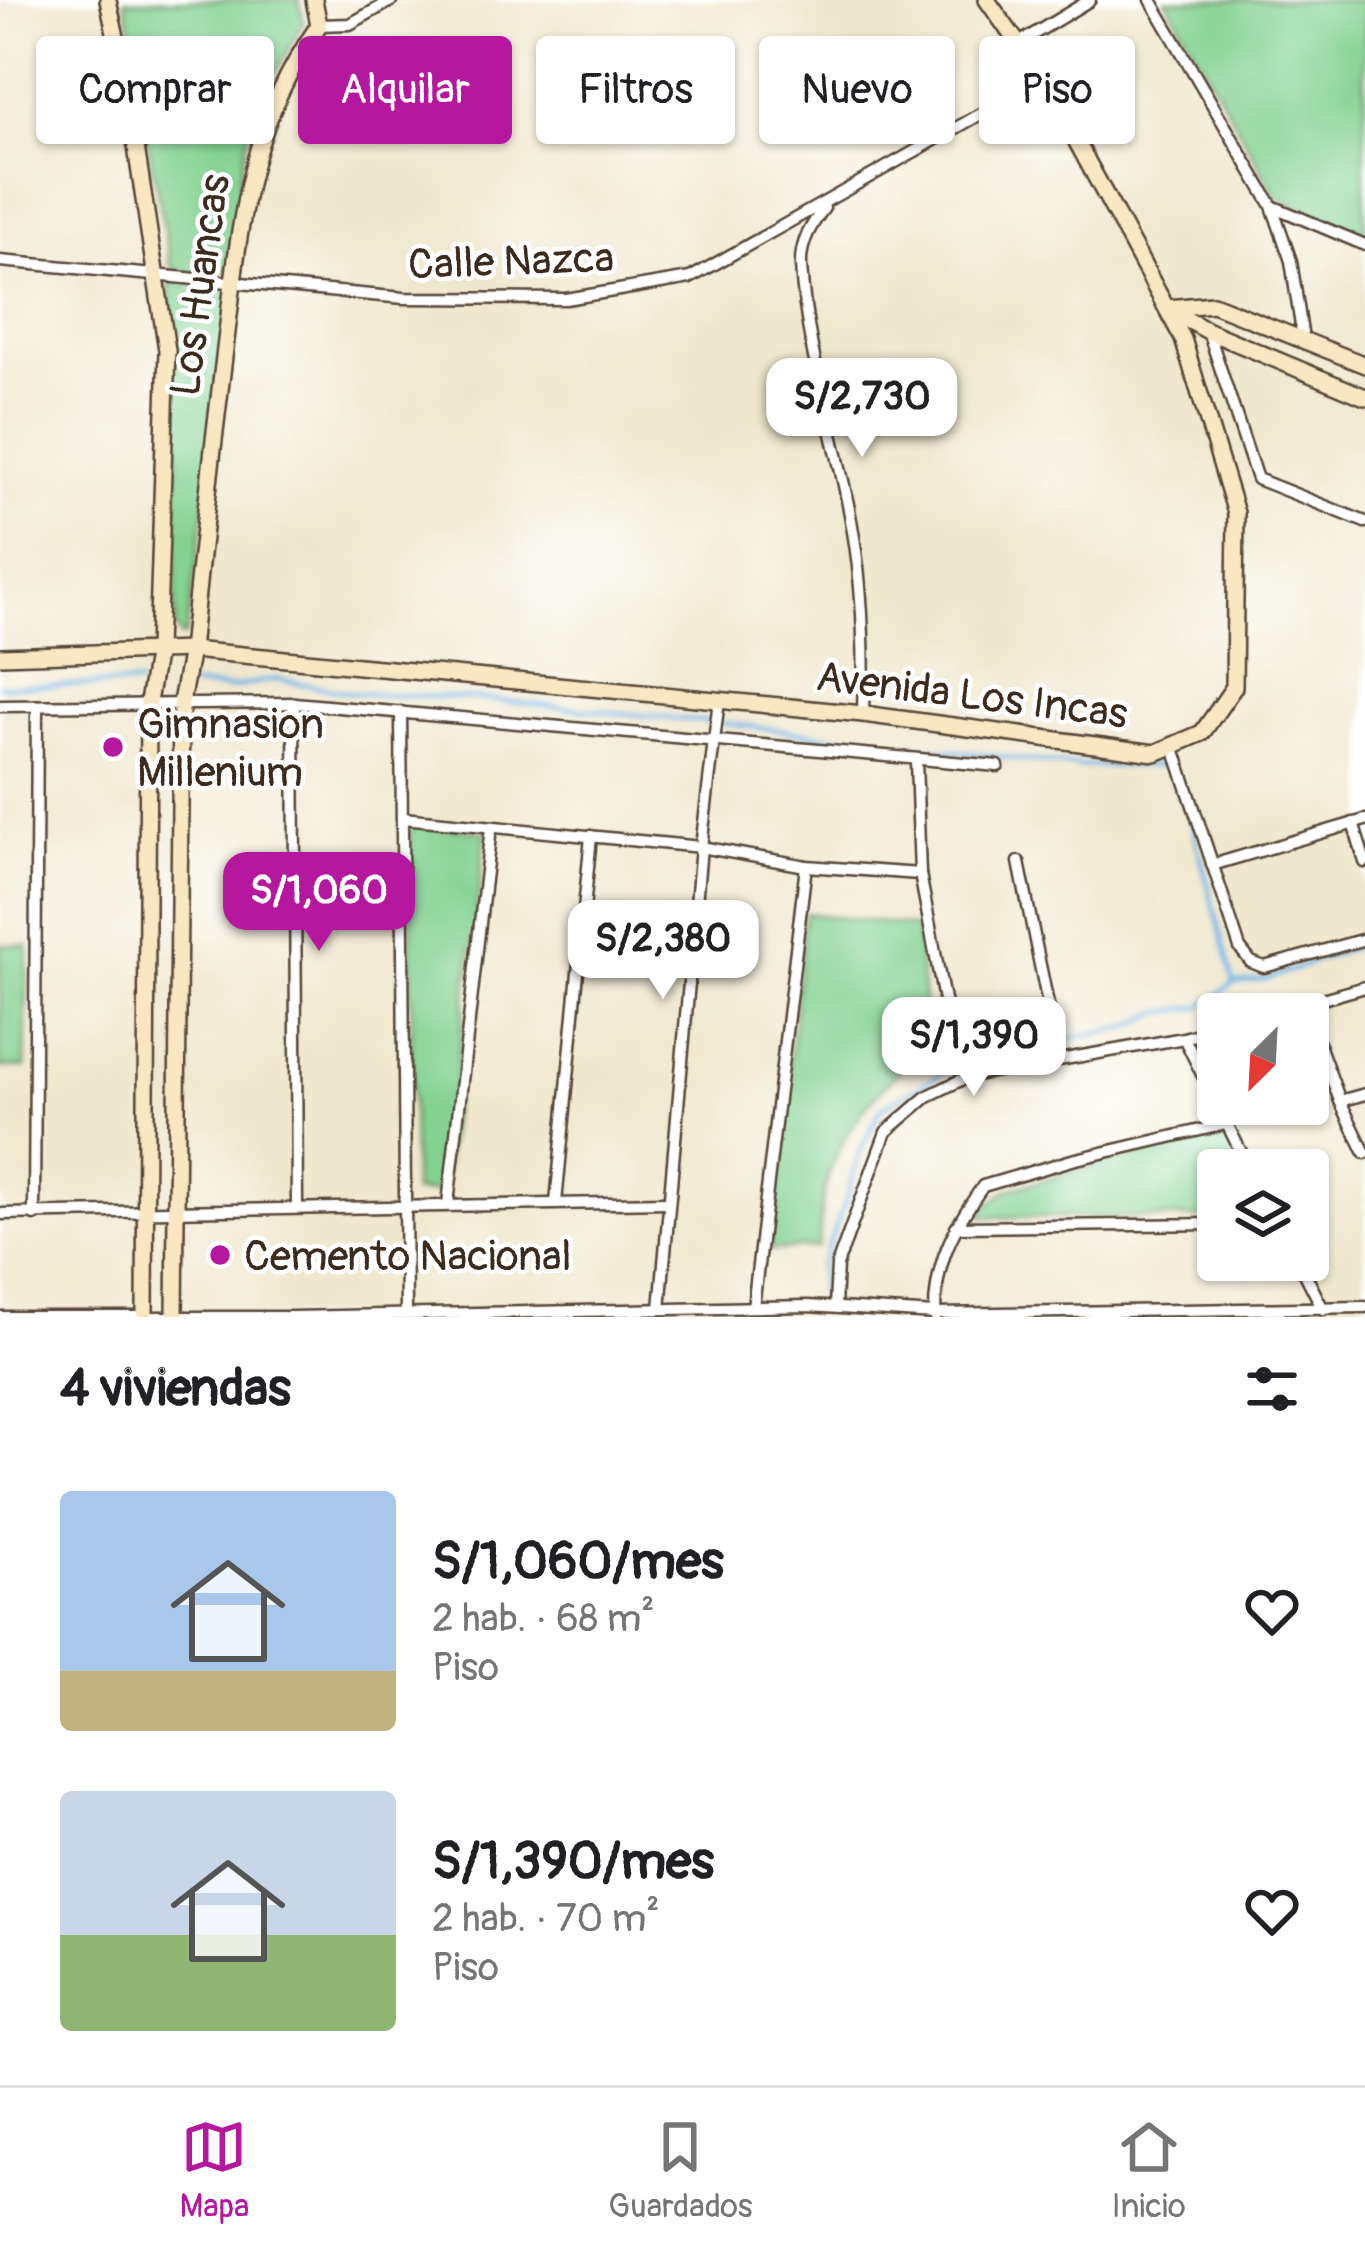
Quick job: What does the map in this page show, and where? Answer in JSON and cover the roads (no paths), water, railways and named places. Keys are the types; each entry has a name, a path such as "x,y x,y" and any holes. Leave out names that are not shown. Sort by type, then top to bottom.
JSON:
{"main road":[{"path":"107,0 127,88 167,350 158,650 148,702 145,1316"},
{"path":"314,0 319,26"},
{"name":"Avenida Los Incas","path":"987,0 1014,36"},
{"name":"Los Huancas","path":"176,1316 173,1208 181,703 243,200 271,106 319,26"},
{"name":"Avenida Los Incas","path":"0,656 191,650 862,714 1084,747 1155,753 1174,748 1202,733 1234,687 1236,512 1183,339 1077,144"},
{"path":"1164,308 1213,304 1365,365"},
{"path":"1164,308 1365,397"}],"street":[{"path":"319,26 350,24 393,0"},
{"path":"1031,36 1090,0"},
{"path":"1151,0 1272,206 1291,261 1303,339"},
{"name":"Calle Nazca","path":"0,261 52,262 158,278 234,280 404,298 566,298 630,290 690,278 979,116"},
{"path":"831,200 808,228 800,262 852,524 863,626 862,714"},
{"path":"1272,206 1365,245"},
{"path":"1208,331 1257,479 1365,522"},
{"path":"660,1309 701,847 719,700"},
{"path":"293,703 297,1207"},
{"path":"0,706 293,703 998,766"},
{"path":"34,1214 38,706"},
{"path":"401,712 406,1314"},
{"path":"1174,748 1240,948 1251,962 1264,967 1365,939"},
{"path":"916,761 920,874 952,1042 1050,1014 1019,862"},
{"path":"403,818 701,847 806,866 920,874"},
{"path":"1212,865 1359,822 1365,862"},
{"path":"448,1204 491,827"},
{"path":"556,1203 591,836"},
{"path":"753,1307 806,866"},
{"path":"1329,1002 1365,987"},
{"path":"835,1307 837,1265 886,1132 928,1096 969,1076 1197,1034"},
{"path":"1184,1038 1197,1065"},
{"path":"1329,1072 1365,1153"},
{"path":"1340,1101 1365,1094"},
{"path":"935,1316 934,1278 956,1227 983,1186 1222,1125"},
{"path":"0,1214 668,1202"},
{"path":"956,1227 1197,1224"},
{"path":"1309,1281 1323,1309"},
{"path":"0,1317 571,1314 660,1309 687,1313 753,1307 806,1312 835,1307 935,1316 1365,1307"}],"waterway":[{"path":"190,686 229,688 277,679 352,693 480,699 710,722"},
{"path":"0,686 139,684"},
{"path":"722,723 1075,766 1166,766 1188,809 1234,983"},
{"path":"821,1295 820,1266 859,1154 881,1108 969,1058 1129,1027 1158,1013 1200,1007 1234,983 1268,979 1357,946"}],"place":[{"name":"Gimnasion Millenium","path":"113,747"},
{"name":"Cemento Nacional","path":"220,1255"}]}
